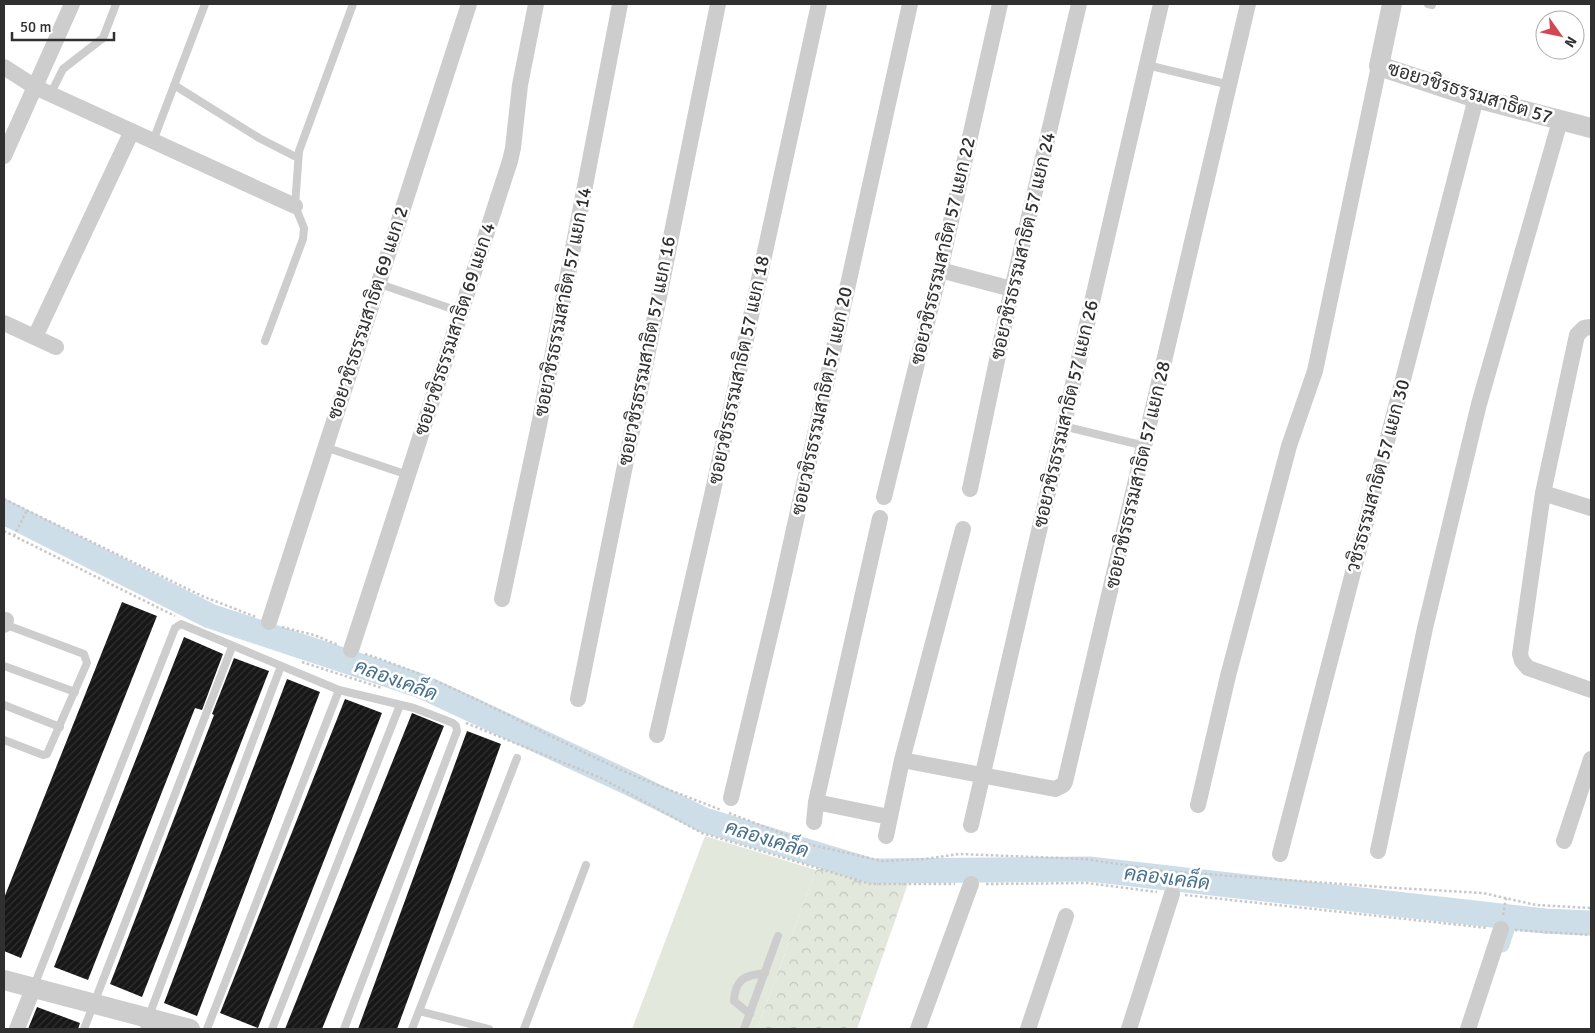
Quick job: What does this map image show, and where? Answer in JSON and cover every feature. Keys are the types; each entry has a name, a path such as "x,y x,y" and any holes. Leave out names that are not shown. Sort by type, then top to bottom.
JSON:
{"street":[{"name":"ซอยวชิรธรรมสาธิต 69 แยก 2","path":"269,622 469,4"},
{"name":"ซอยวชิรธรรมสาธิต 69 แยก 4","path":"351,650 510,161 520,85 536,4"},
{"name":"ซอยวชิรธรรมสาธิต 57 แยก 14","path":"502,599 539,425 620,4"},
{"name":"ซอยวชิรธรรมสาธิต 57 แยก 16","path":"578,699 718,4"},
{"name":"ซอยวชิรธรรมสาธิต 57 แยก 18","path":"657,735 712,495 819,4"},
{"name":"ซอยวชิรธรรมสาธิต 57 แยก 20","path":"731,798 779,597 910,4"},
{"name":"ซอยวชิรธรรมสาธิต 57 แยก 22","path":"884,497 940,270 1000,4"},
{"name":"ซอยวชิรธรรมสาธิต 57 แยก 24","path":"970,489 1012,289 1078,4"},
{"name":"ซอยวชิรธรรมสาธิต 57 แยก 26","path":"971,825 1161,4"},
{"name":"ซอยวชิรธรรมสาธิต 57 แยก 28","path":"902,760 1055,789 1063,785 1145,446 1248,4"},
{"name":"ซอยวชิรธรรมสาธิต 57","path":"1392,4 1379,66 1476,98 1591,128"},
{"path":"5,150 36,87 65,6"},
{"path":"1198,806 1228,676 1288,446 1315,372 1379,66"},
{"path":"4,67 36,87 295,206"},
{"name":"วชิรธรรมสาธิต 57 แยก 30","path":"1280,854 1476,98"},
{"path":"1378,851 1425,628 1479,404 1560,120"},
{"path":"35,337 132,131"},
{"path":"940,270 1012,289"},
{"path":"4,323 56,347"},
{"path":"1591,326 1584,328 1578,336 1544,492 1520,654 1522,661 1528,668 1591,690"},
{"path":"1544,492 1591,508"},
{"path":"814,822 816,802 880,518"},
{"path":"886,836 902,760 963,529"},
{"path":"1564,841 1591,759"},
{"path":"816,802 889,817"},
{"path":"918,1029 971,884"},
{"path":"1129,1029 1172,894"},
{"path":"1028,1029 1066,916"},
{"path":"1468,1029 1501,929"},
{"path":"4,980 94,1004 146,1024 190,1029"},
{"path":"17,1029 33,988"}],"lane":[{"path":"51,94 66,66 103,38 116,4"},
{"path":"153,141 205,4"},
{"path":"264,341 303,239 304,228 295,206 298,158 349,5"},
{"path":"1147,65 1230,85"},
{"path":"174,85 259,138 298,158"},
{"path":"378,284 461,312"},
{"path":"1063,426 1145,446"},
{"path":"325,447 408,475"},
{"path":"4,740 44,755 50,752 87,663 84,654 5,623"},
{"path":"33,988 175,628 181,624 232,647 339,690 414,708 453,723 456,726 457,731 344,1029"},
{"path":"84,1029 232,647"},
{"path":"4,666 75,692"},
{"path":"146,1024 281,666"},
{"path":"207,1029 339,690"},
{"path":"4,704 60,727"},
{"path":"272,1029 400,705"},
{"path":"412,1029 517,758"},
{"path":"524,1029 586,865"},
{"path":"744,1029 778,936"},
{"path":"750,1014 734,1001 734,991 742,979 750,975 765,973"},
{"path":"419,1011 489,1029"}],"path":[{"path":"4,498 202,596 269,622 314,635 351,650 388,661 439,683 617,768 812,845 882,861 925,859 959,854 1085,859 1164,871 1483,893 1536,905 1591,908"},
{"path":"14,536 27,510"},
{"path":"4,530 179,618"},
{"path":"301,662 386,690"},
{"path":"461,721 601,778 702,833 870,884 1087,883 1172,894 1501,929 1591,935"}],"green space":[{"path":"705,836 816,870 757,1029 632,1029"},
{"path":"833,864 873,876 911,875 857,1029 757,1029 816,870"}],"building":[{"path":"122,602 157,616 21,958 4,951 4,898"},
{"path":"184,637 223,654 202,710 195,708 88,980 54,967"},
{"path":"234,658 269,671 142,997 110,984 214,715 212,714"},
{"path":"287,679 320,692 197,1016 164,1003"},
{"path":"345,699 382,713 258,1028 220,1013"},
{"path":"412,713 444,726 322,1029 285,1029"},
{"path":"467,731 501,744 466,841 397,1029 358,1029"},
{"path":"37,1007 80,1023 78,1029 28,1029"}],"waterway":[{"name":"คลองเคล็ด","path":"4,512 210,616 421,686 704,820 872,871 1089,869 1545,921 1591,923"},
{"path":"1502,945 1511,918"}]}
